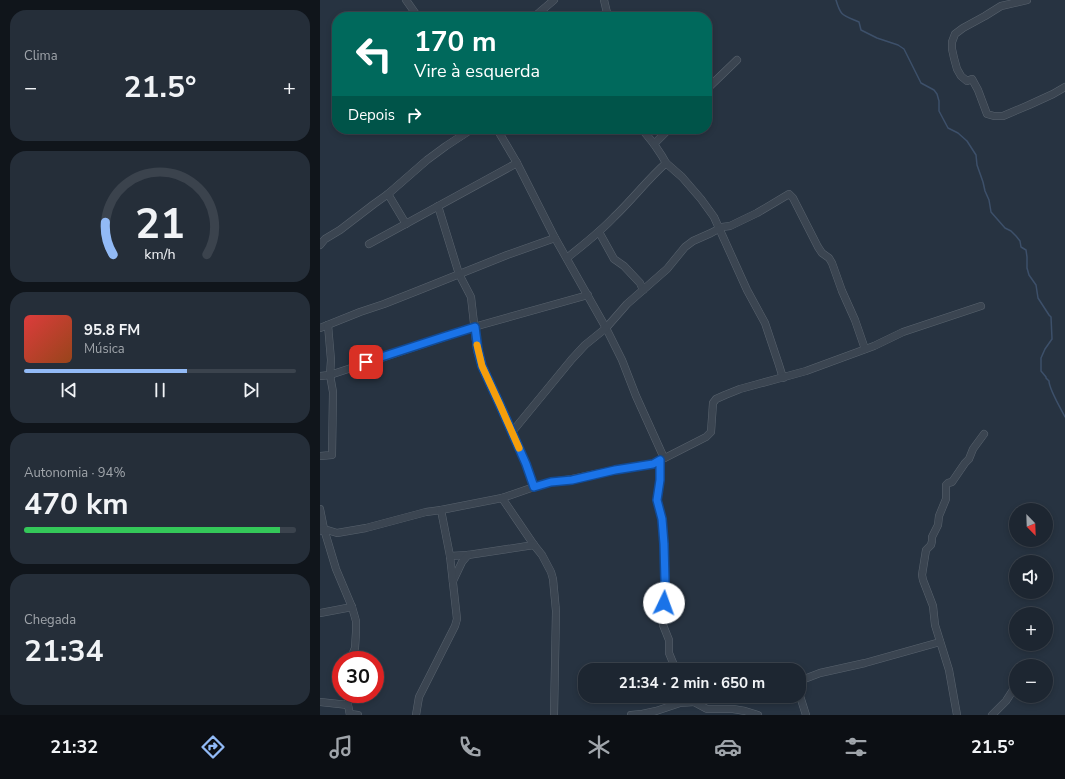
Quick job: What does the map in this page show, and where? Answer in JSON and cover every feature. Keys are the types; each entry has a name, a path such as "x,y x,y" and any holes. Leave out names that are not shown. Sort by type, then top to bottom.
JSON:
{"street":[{"path":"406,0 414,12"},
{"path":"540,12 554,0"},
{"path":"604,0 607,12"},
{"path":"1027,0 1001,6 955,34 952,42 952,49 957,69 961,76 967,81 972,78 987,114 994,116 1003,116 1053,94 1065,87"},
{"path":"712,84 737,60"},
{"path":"320,245 325,239 340,230 388,194 427,160 464,134"},
{"path":"500,134 517,163 555,238 588,295 622,360 662,459 657,500 662,519 664,544 665,581 663,625 669,640 669,653 673,663"},
{"path":"646,134 666,163 682,177 710,209 720,228 747,290 765,323 783,378"},
{"path":"654,144 663,134"},
{"path":"369,244 517,163"},
{"path":"567,258 599,232 666,163"},
{"path":"388,194 406,224"},
{"path":"512,432 585,345 606,328 628,304 667,269 693,241 722,227 730,226 757,213 789,194 802,214 818,247 832,263 842,291 856,320 866,349"},
{"path":"438,206 459,274 471,297 478,350 482,366 526,464 534,487"},
{"path":"599,232 614,259 624,266 640,282 643,290"},
{"path":"320,328 507,255 555,238"},
{"path":"320,376 330,375 481,325 588,295"},
{"path":"322,530 337,533 366,528 426,512 502,498 551,482 572,480 615,470 653,464 706,437 711,432 713,403 716,399 740,389 806,371 874,346 903,332 981,306"},
{"path":"320,456 332,455 333,392 330,375 331,360 328,325"},
{"path":"957,715 949,670 935,625 933,606 922,575 926,550 931,544 932,537 938,526 946,499 946,485 952,482 964,463 969,459 973,449 984,434"},
{"path":"502,498 542,555 552,572 556,611 554,715"},
{"path":"320,509 322,530 356,621 354,651"},
{"path":"416,715 419,697 457,619 450,556 441,510"},
{"path":"450,556 468,555 534,545"},
{"path":"453,583 462,562 468,555"},
{"path":"320,613 352,607"},
{"path":"806,715 800,696 799,681 820,673 940,642"},
{"path":"992,715 1009,697"},
{"path":"320,702 348,705 350,715 358,715"},
{"path":"631,715 656,711 680,703"},
{"path":"696,703 707,709 733,709 758,715"}],"waterway":[{"path":"836,0 841,13 859,22 861,30 877,38 898,45 904,49 921,83 934,90 937,94 939,111 948,128 958,133 967,141 976,155 977,165 989,200 991,212 1005,228 1016,236 1020,241 1021,247 1026,250 1029,275 1036,285 1038,298 1051,317 1052,339 1041,358 1041,371 1049,381 1053,394 1065,417"}],"slow traffic":[{"path":"477,345 482,366 519,448"}],"route":[{"path":"366,362 475,327 482,366 526,464 534,487 551,482 572,480 615,470 653,464 660,460 660,480 657,500 662,519 664,544 664,603"}]}
